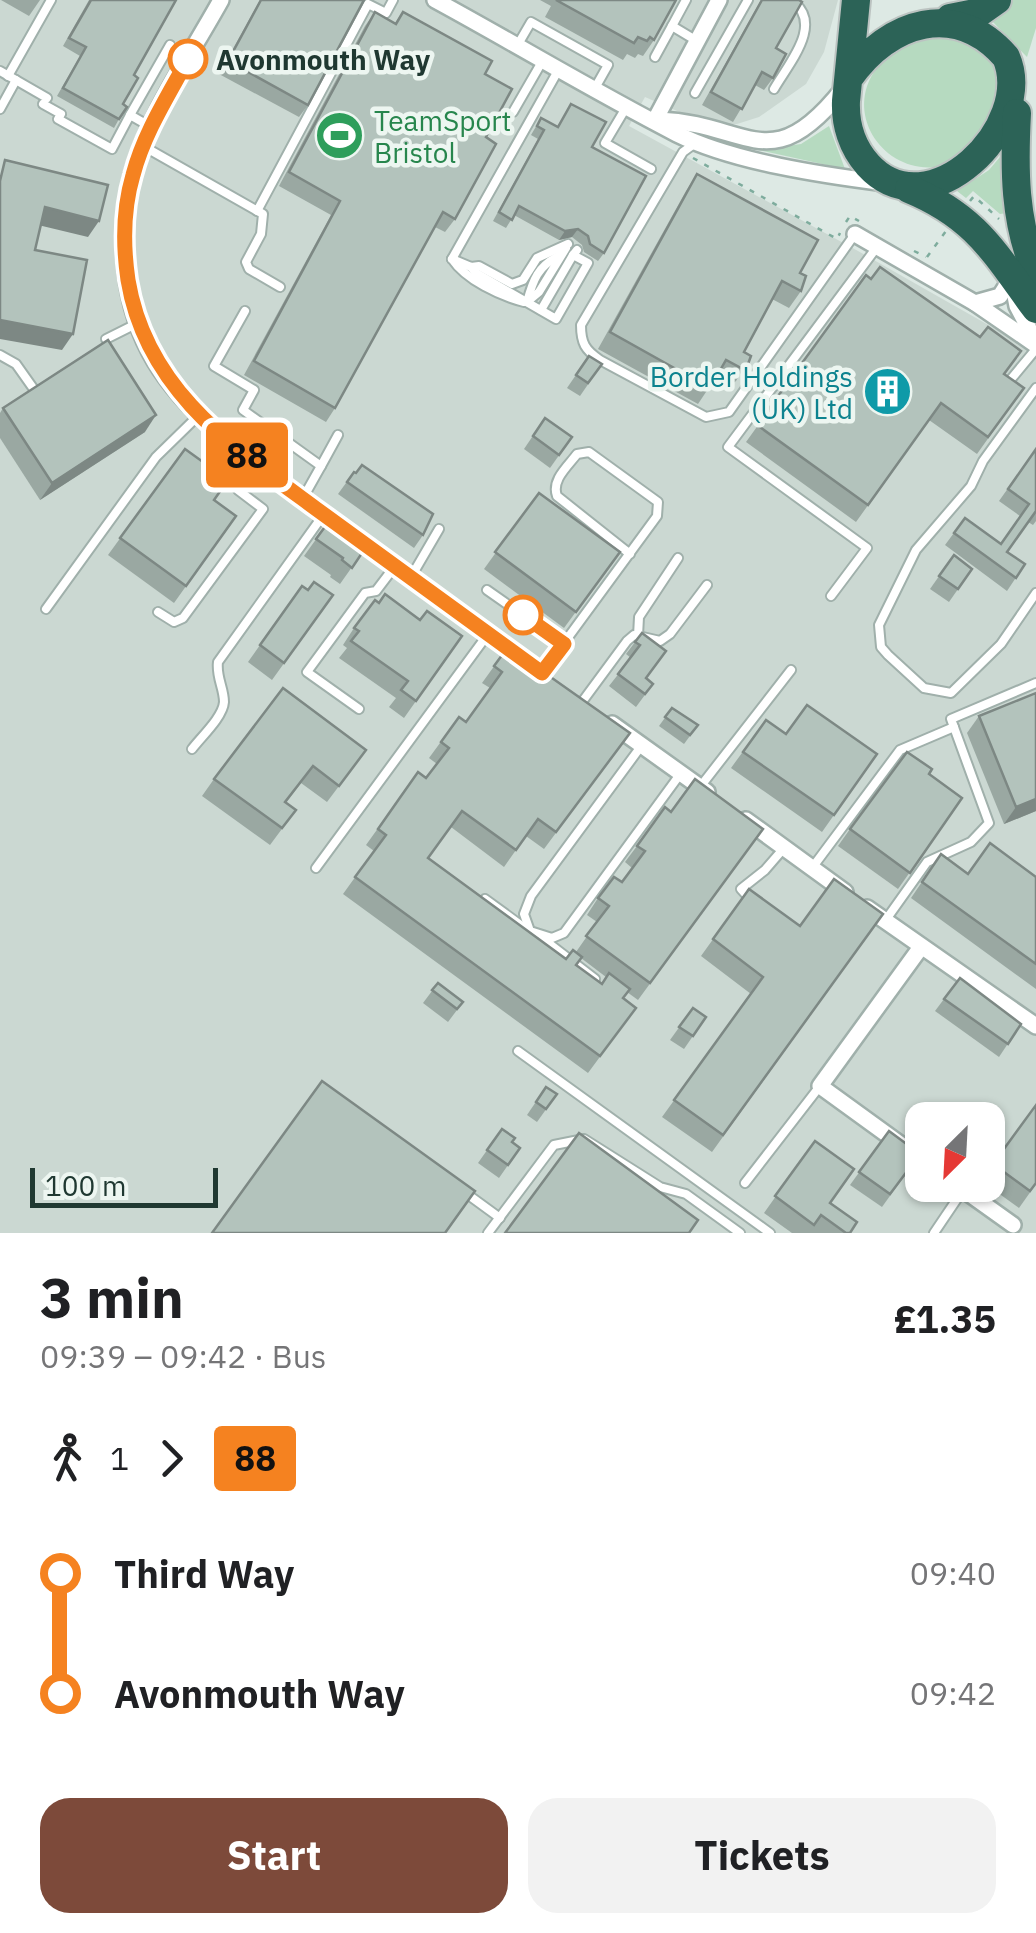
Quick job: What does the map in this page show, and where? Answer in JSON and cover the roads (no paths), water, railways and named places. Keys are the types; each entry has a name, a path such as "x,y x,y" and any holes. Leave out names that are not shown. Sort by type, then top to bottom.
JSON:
{"highway":[{"path":"856,0 846,118 866,163 900,186 931,198 964,218 1024,275"},
{"path":"914,0 945,18 972,26 997,46 1016,74 1016,205 1025,248 1024,275 1036,309"},
{"path":"848,81 870,52 889,37 920,21 980,12 997,0"},
{"path":"900,186 928,187 971,169 992,148 1019,106 1036,58"}],"street":[{"path":"221,0 151,128 128,195 124,244 138,324 162,372 200,414 257,464 562,688 1036,1026"},
{"path":"435,0 454,4 517,46 698,142 812,172 900,186"},
{"path":"655,120 718,0"},
{"path":"655,120 677,120 749,139 774,141 804,130 848,81"},
{"path":"860,229 878,247 974,303 1036,345"},
{"path":"974,303 1000,296 1024,275"},
{"path":"1024,275 1017,306 1036,345"},
{"path":"905,1148 820,1086 921,946"},
{"path":"981,1202 1013,1225"}],"lane":[{"path":"0,109 8,76 51,0"},
{"path":"257,211 368,4 386,12 393,0"},
{"path":"655,57 686,0"},
{"path":"695,94 748,0"},
{"path":"774,90 807,30 806,17 791,0"},
{"path":"517,46 531,22 608,65 596,88"},
{"path":"672,26 711,65"},
{"path":"8,76 61,114 58,119 112,150 170,45"},
{"path":"514,112 543,60"},
{"path":"452,259 559,68"},
{"path":"627,106 605,142 651,169"},
{"path":"130,116 151,128"},
{"path":"698,142 682,152 581,325 581,341 587,352 600,360 706,417 729,412 740,402 860,229"},
{"path":"143,146 262,214 264,223 246,262 248,269 280,287"},
{"path":"452,259 479,266 512,284 518,283 537,258 568,244 560,256 543,264 526,302"},
{"path":"831,596 867,548 728,446 878,247"},
{"path":"472,267 476,273 540,310 556,318 588,263 576,252 540,310"},
{"path":"452,259 460,270 526,302"},
{"path":"245,310 214,366 254,390 243,410 321,466"},
{"path":"106,340 138,324"},
{"path":"1003,390 1036,345"},
{"path":"0,355 16,364 33,388"},
{"path":"1036,388 983,461 972,486 916,550 879,626 882,647 924,688 951,693 1001,644 1036,593"},
{"path":"46,610 166,446 200,414"},
{"path":"303,498 338,435"},
{"path":"166,446 176,453"},
{"path":"562,688 564,644 630,554 657,516 658,502 589,452 577,454 558,480 554,489 557,496 630,554"},
{"path":"238,490 257,464"},
{"path":"158,612 174,622 181,620 263,508 225,481"},
{"path":"192,749 222,709 218,662 324,514"},
{"path":"411,577 439,529"},
{"path":"638,636 639,617 678,558"},
{"path":"359,710 308,672 365,593 376,592 394,566"},
{"path":"562,688 627,641 638,636 660,640 670,634 707,585"},
{"path":"486,590 564,644"},
{"path":"316,868 488,634"},
{"path":"700,787 790,670"},
{"path":"885,921 927,862 971,842 989,822 951,719 1036,682"},
{"path":"812,868 900,750 954,726"},
{"path":"534,934 524,914 531,896 642,745"},
{"path":"534,934 552,938 564,933 681,773"},
{"path":"757,904 741,889 784,848"},
{"path":"470,889 608,988"},
{"path":"518,1052 770,1233"},
{"path":"744,1183 820,1086"},
{"path":"488,1233 554,1145 571,1139 584,1139 660,1187 686,1194 740,1233"},
{"path":"453,1184 500,1218"},
{"path":"934,1233 952,1202"}],"place":[{"name":"Avonmouth Way","path":"188,59"},
{"name":"TeamSport Bristol","path":"339,136"},
{"name":"Border Holdings (UK) Ltd","path":"888,392"}]}
